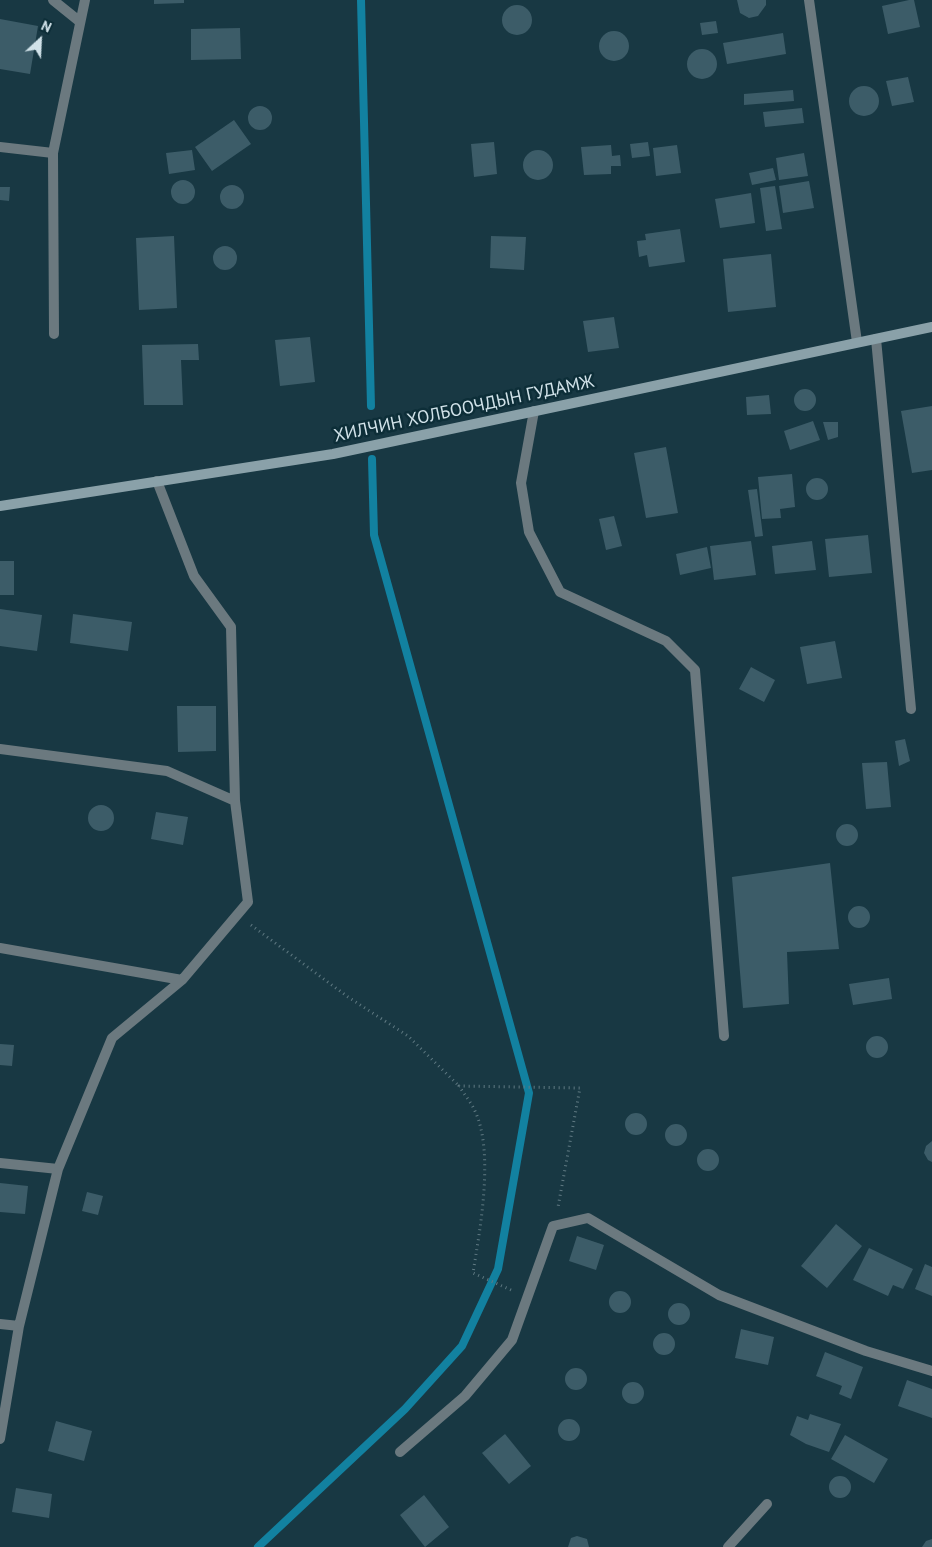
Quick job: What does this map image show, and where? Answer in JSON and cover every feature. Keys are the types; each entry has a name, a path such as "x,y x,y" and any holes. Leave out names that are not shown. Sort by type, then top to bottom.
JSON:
{"main road":[{"name":"ХИЛЧИН ХОЛБООЧДЫН ГУДАМЖ","path":"0,506 333,454 932,327"}],"street":[{"path":"53,0 79,21"},
{"path":"54,334 53,153 79,21 85,0"},
{"path":"809,0 857,342"},
{"path":"0,147 53,153"},
{"path":"876,339 911,709"},
{"path":"534,411 521,483 529,532 560,592 666,641 695,670 724,1036"},
{"path":"0,1439 19,1326 58,1169 112,1038 182,980 248,902 235,801 231,627 194,576 157,481"},
{"path":"0,749 166,770 235,801"},
{"path":"0,948 182,980"},
{"path":"0,1163 58,1169"},
{"path":"400,1452 465,1396 512,1340 554,1226 588,1218 719,1295 866,1350 932,1372"},
{"path":"0,1324 19,1326"},
{"path":"728,1547 767,1504"}],"path":[{"path":"238,914 348,997 408,1036 459,1086 475,1110 483,1144 484,1204 473,1273 504,1286"},
{"path":"459,1086 580,1088 571,1144 554,1226"}],"building":[{"path":"154,0 184,0 184,3 154,4"},
{"path":"737,0 766,0 766,5 758,16 749,18 740,13"},
{"path":"914,0 920,27 888,34 882,6"},
{"path":"517,5 527,10 532,20 527,30 517,35 507,30 502,20 507,10"},
{"path":"0,19 38,26 30,74 0,69"},
{"path":"716,21 718,33 702,35 700,23"},
{"path":"240,28 241,59 191,60 191,29"},
{"path":"614,31 624,36 629,46 624,56 614,61 604,56 599,46 604,36"},
{"path":"783,33 786,54 727,64 723,43"},
{"path":"702,49 708,50 716,58 716,70 708,78 702,79 696,78 688,70 687,64 688,58 696,50"},
{"path":"908,77 914,102 892,106 886,81"},
{"path":"864,86 870,87 878,95 878,107 870,115 864,116 858,115 850,107 849,101 850,95 858,87"},
{"path":"793,90 794,101 744,105 744,94"},
{"path":"260,106 265,107 271,113 271,123 265,129 260,130 255,129 249,123 248,118 249,113 255,107"},
{"path":"802,108 804,123 765,127 763,112"},
{"path":"234,120 251,144 212,171 195,147"},
{"path":"494,142 497,174 474,177 471,144"},
{"path":"648,142 650,156 632,158 630,144"},
{"path":"611,145 612,156 620,155 621,166 611,166 611,174 584,175 581,147"},
{"path":"677,145 681,173 656,176 653,148"},
{"path":"192,150 195,170 169,174 166,153"},
{"path":"538,150 548,155 553,165 548,175 538,180 528,175 523,165 528,155"},
{"path":"804,153 808,176 779,180 776,158"},
{"path":"773,168 776,180 752,185 749,173"},
{"path":"183,180 188,181 194,187 194,197 188,203 183,204 178,203 172,197 171,192 172,187 178,181"},
{"path":"809,181 814,208 783,213 779,186"},
{"path":"232,185 237,186 243,192 243,202 237,208 232,209 227,208 221,202 220,197 221,192 227,186"},
{"path":"775,186 782,229 766,231 760,188"},
{"path":"0,187 10,187 9,201 0,200"},
{"path":"751,193 755,223 720,228 715,199"},
{"path":"680,229 685,262 649,267 647,255 639,257 637,241 646,240 645,234"},
{"path":"174,236 177,308 139,310 136,238"},
{"path":"491,236 526,237 524,270 490,268"},
{"path":"225,246 230,247 236,253 236,263 230,269 225,270 220,269 214,263 213,258 214,253 220,247"},
{"path":"771,254 776,307 728,312 723,259"},
{"path":"614,317 619,348 588,352 583,321"},
{"path":"310,337 315,382 280,386 275,340"},
{"path":"198,344 199,360 181,360 183,405 144,405 142,345"},
{"path":"805,389 813,392 816,400 813,408 805,411 797,408 794,400 797,392"},
{"path":"769,395 771,414 747,415 746,397"},
{"path":"932,406 932,470 912,473 901,411"},
{"path":"813,421 820,440 790,450 784,431"},
{"path":"823,422 838,422 838,437 828,440"},
{"path":"666,447 678,513 646,518 634,453"},
{"path":"792,474 795,507 780,509 781,518 762,519 758,477"},
{"path":"817,478 825,481 828,489 825,497 817,500 809,497 806,489 809,481"},
{"path":"757,489 763,536 755,537 748,490"},
{"path":"614,516 622,546 606,550 599,519"},
{"path":"868,535 872,573 829,577 825,539"},
{"path":"751,541 756,575 714,580 710,546"},
{"path":"812,541 816,570 775,574 772,546"},
{"path":"707,547 711,568 680,575 676,554"},
{"path":"0,561 14,561 14,595 0,595"},
{"path":"0,609 42,615 37,651 0,646"},
{"path":"73,614 132,622 128,651 70,643"},
{"path":"835,641 842,678 807,684 800,647"},
{"path":"751,667 775,680 764,702 739,689"},
{"path":"177,706 216,706 216,751 178,752"},
{"path":"905,739 910,761 899,766 895,741"},
{"path":"887,762 891,807 866,809 862,763"},
{"path":"101,805 110,809 114,818 110,827 101,831 92,827 88,818 92,809"},
{"path":"156,812 188,817 183,845 151,839"},
{"path":"847,824 855,827 858,835 855,843 847,846 839,843 836,835 839,827"},
{"path":"830,863 839,949 787,952 789,1004 743,1008 732,877"},
{"path":"859,906 867,909 870,917 867,925 859,928 851,925 848,917 851,909"},
{"path":"889,978 892,999 853,1005 849,984"},
{"path":"877,1036 885,1039 888,1047 885,1055 877,1058 869,1055 866,1047 869,1039"},
{"path":"0,1044 14,1045 12,1066 0,1065"},
{"path":"636,1113 644,1116 647,1124 644,1132 636,1135 628,1132 625,1124 628,1116"},
{"path":"676,1124 684,1127 687,1135 684,1143 676,1146 668,1143 665,1135 668,1127"},
{"path":"932,1141 932,1162 928,1160 924,1153 926,1146"},
{"path":"708,1149 716,1152 719,1160 716,1168 708,1171 700,1168 697,1160 700,1152"},
{"path":"0,1183 28,1186 25,1214 0,1212"},
{"path":"87,1192 103,1196 98,1215 82,1211"},
{"path":"836,1224 862,1246 827,1288 801,1266"},
{"path":"577,1236 604,1245 596,1270 569,1261"},
{"path":"869,1248 913,1269 903,1289 893,1285 888,1296 853,1280"},
{"path":"925,1264 932,1267 932,1296 915,1289"},
{"path":"620,1291 628,1294 631,1302 628,1310 620,1313 612,1310 609,1302 612,1294"},
{"path":"679,1303 687,1306 690,1314 687,1322 679,1325 671,1322 668,1314 671,1306"},
{"path":"741,1329 774,1337 768,1365 735,1358"},
{"path":"664,1333 672,1336 675,1344 672,1352 664,1355 656,1352 653,1344 656,1336"},
{"path":"825,1352 863,1367 851,1399 839,1394 842,1386 816,1376"},
{"path":"576,1368 584,1371 587,1379 584,1387 576,1390 568,1387 565,1379 568,1371"},
{"path":"907,1380 932,1389 932,1418 898,1406"},
{"path":"633,1382 641,1385 644,1393 641,1401 633,1404 625,1401 622,1393 625,1385"},
{"path":"810,1414 841,1424 829,1452 806,1444 790,1435 797,1416 808,1420"},
{"path":"569,1419 577,1422 580,1430 577,1438 569,1441 561,1438 558,1430 561,1422"},
{"path":"56,1421 92,1431 84,1461 48,1451"},
{"path":"505,1434 531,1466 509,1484 482,1453"},
{"path":"845,1435 888,1459 874,1483 831,1459"},
{"path":"840,1476 848,1479 851,1487 848,1495 840,1498 832,1495 829,1487 832,1479"},
{"path":"16,1488 52,1494 49,1518 12,1512"},
{"path":"424,1495 449,1527 425,1547 400,1515"},
{"path":"577,1536 587,1539 589,1547 568,1547 571,1538"},
{"path":"932,1539 932,1547 922,1547 926,1541"}],"waterway":[{"path":"361,0 371,406"},
{"path":"258,1547 405,1409 462,1346 498,1269 529,1093 374,535 372,459"}]}
